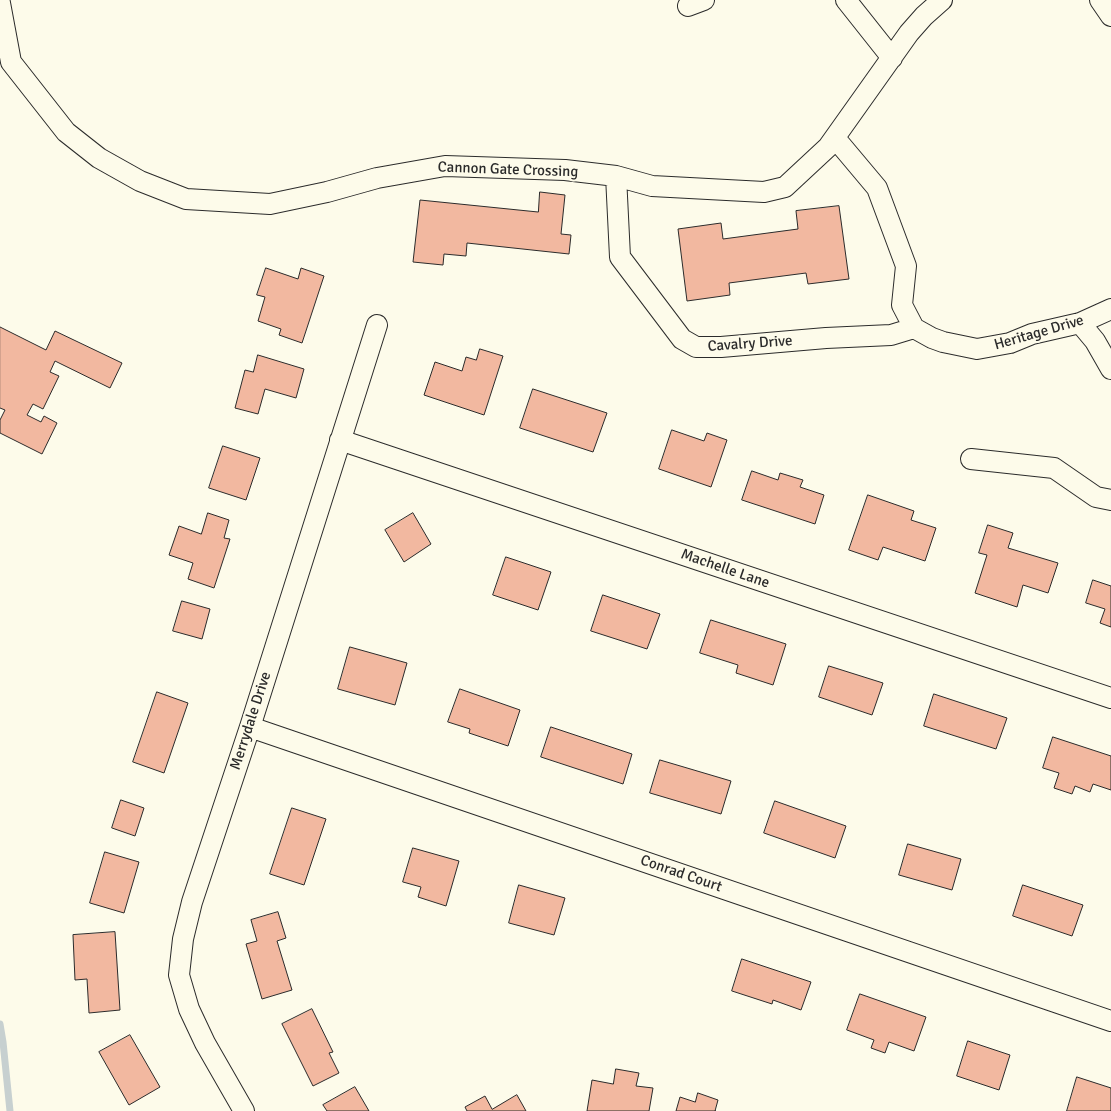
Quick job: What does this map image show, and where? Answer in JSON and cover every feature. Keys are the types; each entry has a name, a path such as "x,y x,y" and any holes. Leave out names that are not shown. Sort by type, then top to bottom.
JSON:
{"street":[{"path":"846,0 892,58"},
{"name":"Cannon Gate Crossing","path":"0,3 11,62 66,132 99,158 140,182 186,199 270,204 327,192 377,178 444,166 565,170 616,176 652,186 764,192 785,187 828,147 909,32 942,0"},
{"path":"1100,0 1111,16"},
{"path":"835,138 877,188 906,266 902,305 914,328"},
{"name":"Cavalry Drive","path":"616,176 620,258 682,340 696,347 721,348 826,338 892,335 914,328"},
{"name":"Heritage Drive","path":"914,328 943,342 977,349 1010,343 1032,334 1080,323 1111,309"},
{"path":"1080,323 1095,341 1111,369"},
{"name":"Merrydale Drive","path":"244,1111 189,1009 179,976 183,939 192,902 250,727 377,325"},
{"name":"Machelle Lane","path":"340,440 1111,698"},
{"path":"971,459 1054,468 1096,497 1111,500"},
{"name":"Conrad Court","path":"250,727 1111,1021"}],"building":[{"path":"540,192 565,195 561,234 571,235 569,254 467,243 466,256 444,254 443,265 413,262 420,200 538,212"},
{"path":"839,206 849,279 808,284 806,273 729,283 730,295 687,301 678,229 721,223 723,239 798,229 796,211"},
{"path":"266,268 298,279 301,268 324,276 302,343 279,335 281,329 258,321 265,297 257,295"},
{"path":"0,327 46,350 55,331 122,363 110,388 55,361 50,372 59,376 43,409 33,404 27,415 41,422 44,416 57,423 42,454 0,433 0,420 5,410 0,408"},
{"path":"480,349 503,356 484,415 424,395 435,362 462,371 466,357 476,360"},
{"path":"258,355 304,369 296,398 265,389 258,414 235,408 245,370 253,372"},
{"path":"533,389 607,413 593,452 520,428"},
{"path":"672,430 704,441 707,433 727,440 711,487 659,469"},
{"path":"223,446 260,458 246,500 209,488"},
{"path":"752,471 778,480 780,473 803,480 800,487 824,495 815,524 742,500"},
{"path":"868,495 914,511 911,520 936,528 925,561 883,547 878,560 849,550"},
{"path":"208,513 229,520 224,538 230,539 214,588 188,579 193,563 169,555 179,526 201,534"},
{"path":"413,513 431,544 404,562 385,530"},
{"path":"988,525 1013,533 1008,548 1058,563 1048,593 1023,585 1017,607 975,593 987,555 979,553"},
{"path":"506,557 551,572 538,610 493,595"},
{"path":"1093,580 1111,586 1111,627 1100,623 1105,609 1086,603"},
{"path":"603,595 660,614 647,649 591,631"},
{"path":"182,601 210,609 202,639 173,631"},
{"path":"711,620 786,644 773,685 736,673 738,665 700,653"},
{"path":"350,647 407,663 395,705 338,689"},
{"path":"829,666 883,683 872,715 819,697"},
{"path":"460,689 520,710 508,746 469,733 470,729 448,722"},
{"path":"157,692 188,703 164,773 133,762"},
{"path":"934,694 1007,718 996,749 924,726"},
{"path":"551,727 632,754 623,784 541,757"},
{"path":"1053,737 1111,756 1111,790 1093,784 1090,792 1075,786 1072,794 1054,788 1059,773 1043,768"},
{"path":"660,760 731,781 721,814 650,793"},
{"path":"121,800 144,808 135,836 112,828"},
{"path":"775,801 846,826 835,858 764,833"},
{"path":"292,808 326,819 304,885 270,874"},
{"path":"908,844 961,859 952,890 899,875"},
{"path":"413,848 459,861 446,906 418,897 421,887 403,882"},
{"path":"105,852 139,862 124,913 90,903"},
{"path":"519,885 565,898 554,935 509,923"},
{"path":"1023,885 1083,905 1072,936 1013,916"},
{"path":"278,912 286,938 277,941 292,990 262,999 246,944 257,941 251,920"},
{"path":"115,932 120,1010 89,1013 87,979 75,980 73,935"},
{"path":"742,959 811,982 801,1010 773,1000 772,1004 732,991"},
{"path":"860,994 926,1017 914,1051 889,1042 885,1053 871,1048 874,1040 847,1030"},
{"path":"312,1009 333,1052 329,1053 339,1073 313,1086 282,1024"},
{"path":"130,1035 160,1087 129,1105 99,1052"},
{"path":"968,1041 1010,1055 999,1090 957,1076"},
{"path":"616,1069 639,1073 636,1086 653,1088 649,1111 587,1111 592,1080 613,1084"},
{"path":"1077,1077 1111,1088 1111,1111 1067,1111"},
{"path":"355,1087 369,1111 327,1111 323,1105"},
{"path":"698,1093 718,1100 715,1111 676,1111 680,1097 695,1102"},
{"path":"517,1095 526,1111 467,1111 465,1107 485,1096 492,1109"}],"waterway":[{"path":"0,1024 10,1111"}]}
